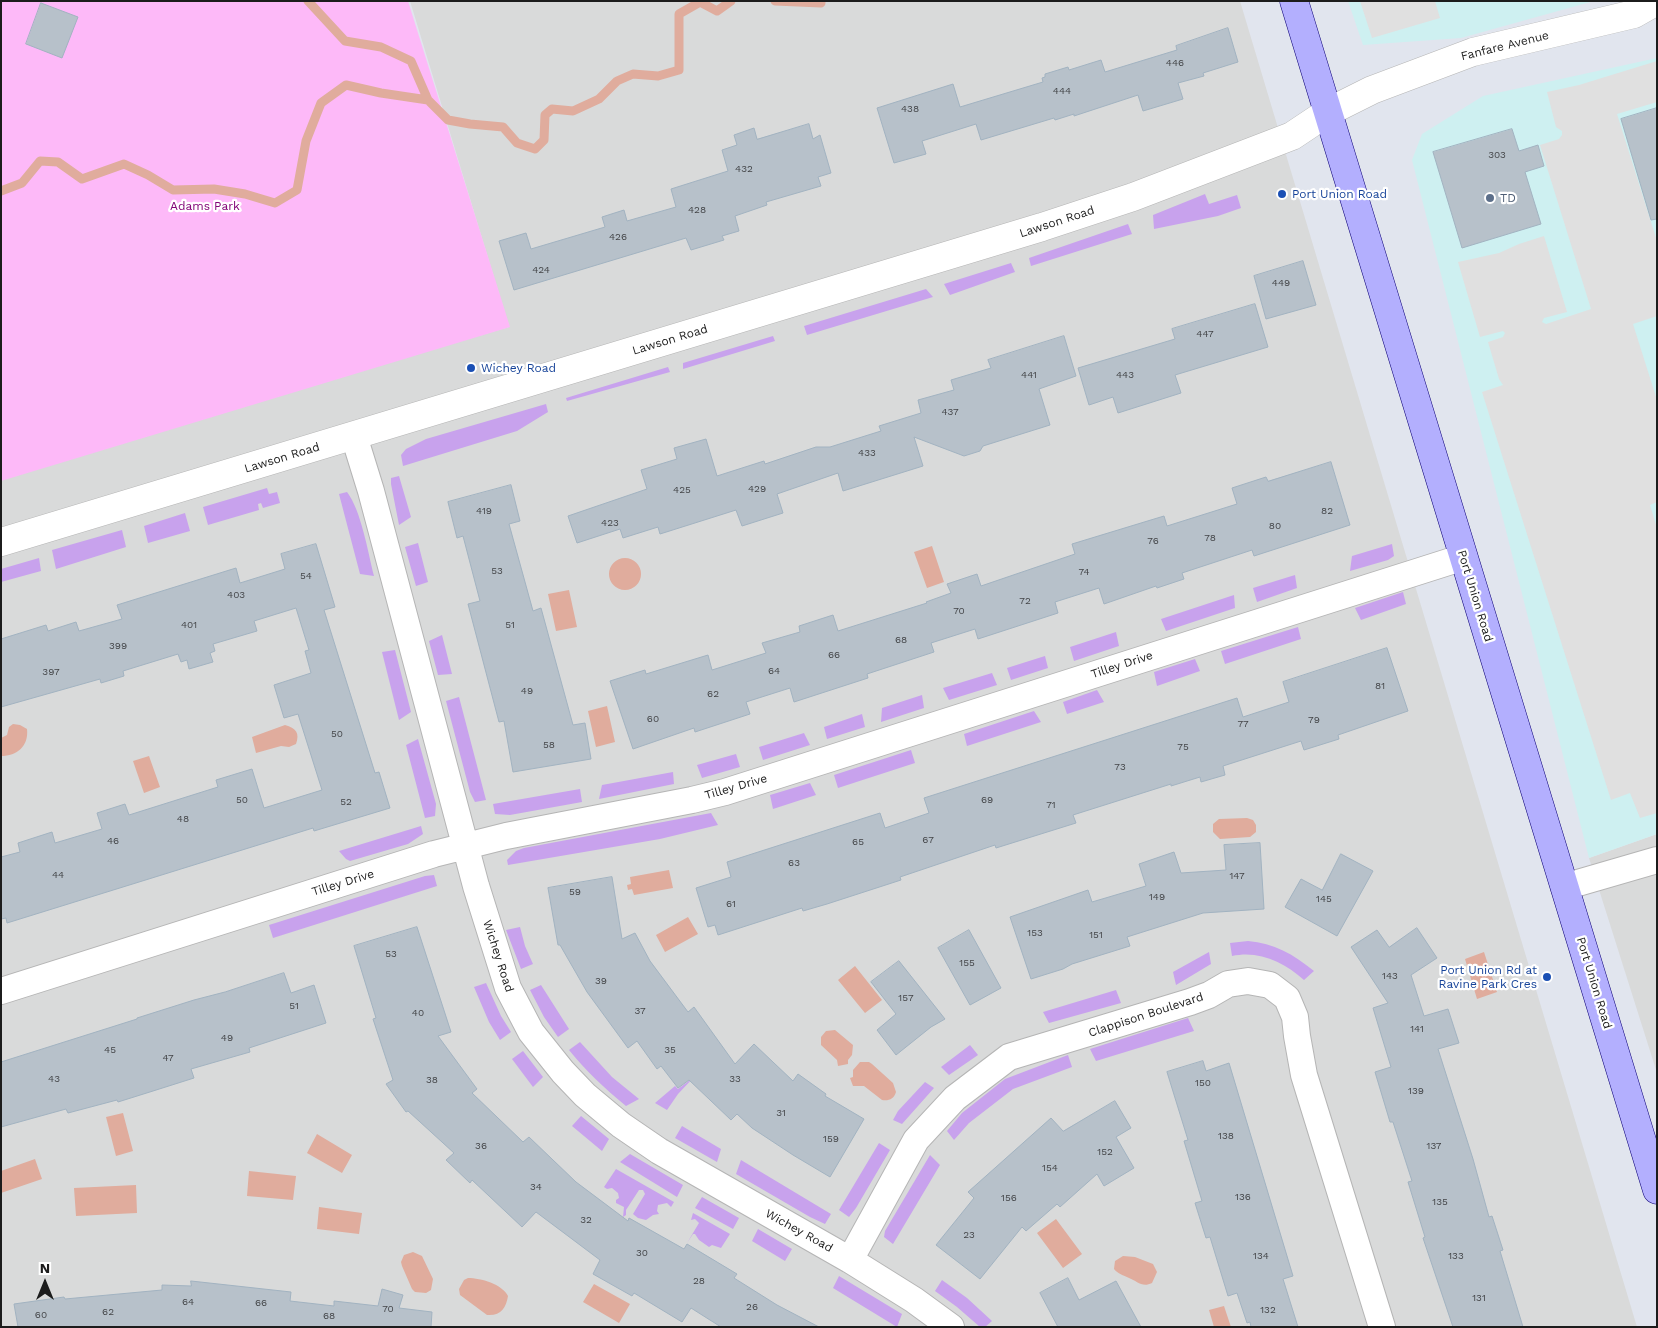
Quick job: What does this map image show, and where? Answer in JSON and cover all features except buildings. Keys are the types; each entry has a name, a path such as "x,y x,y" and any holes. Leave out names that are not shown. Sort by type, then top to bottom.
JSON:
{"main road":[{"name":"Port Union Road","path":"1294,1 1657,1190"}],"street":[{"name":"Fanfare Avenue","path":"1328,112 1372,90 1473,52 1634,14 1657,1"},
{"name":"Lawson Road","path":"1,542 1042,227 1133,197 1292,136 1328,112"},
{"name":"Wichey Road","path":"354,436 371,491 465,846 508,988 530,1032 585,1095 621,1125 659,1151 850,1260 914,1300 951,1327"},
{"name":"Tilley Drive","path":"1,991 434,854 506,836 725,792 1464,557"},
{"path":"1564,886 1657,860"},
{"name":"Clappison Boulevard","path":"850,1260 916,1140 955,1098 1009,1057 1190,1002 1209,995 1228,984 1248,981 1270,984 1287,998 1295,1017 1304,1075 1382,1327"}],"shaded area":[{"path":"410,1 1240,1 1637,1327 1,1327 1,475 509,327"},
{"path":"1348,1 1594,1 1461,38 1363,45"},
{"path":"1360,1 1435,1 1440,18 1372,38"},
{"path":"1657,58 1657,834 1589,858 1412,160 1422,134 1483,96"},
{"path":"1657,61 1657,102 1617,114 1657,241 1657,316 1633,324 1657,400 1657,502 1650,505 1657,528 1657,813 1640,818 1630,793 1611,800 1482,392 1503,385 1499,379 1488,342 1503,337 1505,333 1503,331 1480,337 1458,262 1499,253 1544,236 1567,312 1544,318 1542,322 1546,324 1591,309 1540,145 1559,139 1562,135 1562,131 1556,127 1547,92 1579,85"},
{"path":"1205,194 1209,204 1237,195 1241,208 1218,216 1154,229 1153,215"},
{"path":"1128,224 1132,234 1031,266 1029,258"},
{"path":"1011,263 1015,272 950,295 944,284"},
{"path":"926,289 933,297 807,335 804,326"},
{"path":"773,336 775,341 683,369 683,363"},
{"path":"668,367 670,372 567,401 566,398"},
{"path":"546,404 548,412 517,431 403,466 401,455 406,449 426,439"},
{"path":"399,476 411,517 399,525 391,478"},
{"path":"267,488 269,494 277,492 280,503 263,508 261,503 258,504 259,510 208,525 203,507"},
{"path":"347,492 360,520 374,576 360,574 339,494"},
{"path":"185,513 190,531 148,543 144,526"},
{"path":"122,530 126,547 56,569 52,550"},
{"path":"418,543 428,582 416,586 405,547"},
{"path":"1392,544 1394,556 1388,560 1350,571 1352,556"},
{"path":"932,546 944,582 927,588 914,552"},
{"path":"39,558 41,571 1,582 1,569"},
{"path":"625,558 636,563 641,574 636,585 625,590 614,585 609,574 614,563"},
{"path":"1295,575 1297,588 1257,602 1253,588"},
{"path":"569,590 577,627 556,631 548,594"},
{"path":"1403,592 1406,604 1361,620 1355,608"},
{"path":"1234,595 1235,608 1166,631 1161,619"},
{"path":"1298,627 1301,639 1225,664 1221,651"},
{"path":"1116,632 1119,646 1074,661 1070,647"},
{"path":"442,635 452,674 438,675 429,641"},
{"path":"395,650 411,712 399,720 382,652"},
{"path":"1045,656 1048,668 1011,680 1007,668"},
{"path":"1195,659 1200,671 1157,686 1154,672"},
{"path":"992,673 997,685 949,700 943,688"},
{"path":"1097,690 1104,702 1067,714 1063,702"},
{"path":"922,695 924,708 881,722 882,708"},
{"path":"459,697 486,800 475,802 470,792 446,701"},
{"path":"607,706 615,742 596,747 588,711"},
{"path":"1034,711 1041,722 967,746 964,734"},
{"path":"862,714 865,727 827,739 824,727"},
{"path":"13,724 27,729 26,740 17,752 1,756 1,738 7,735 9,727"},
{"path":"285,725 296,731 298,737 296,744 256,753 252,737"},
{"path":"804,733 810,745 763,760 759,747"},
{"path":"418,739 436,804 435,816 425,818 406,745"},
{"path":"911,750 915,763 838,788 834,775"},
{"path":"736,754 740,767 702,778 697,765"},
{"path":"149,756 160,787 144,793 133,761"},
{"path":"673,772 674,784 599,799 602,785"},
{"path":"810,783 816,795 773,809 770,795"},
{"path":"580,789 582,802 510,815 495,814 493,804"},
{"path":"711,813 718,825 660,839 508,865 507,860 516,851 524,848"},
{"path":"1247,818 1253,820 1256,825 1256,832 1250,837 1220,839 1213,832 1213,824 1219,819"},
{"path":"421,826 423,834 408,844 350,861 339,851"},
{"path":"1657,834 1657,1073 1589,858"},
{"path":"669,870 673,888 634,895 632,889 628,890 627,885 631,884 630,877"},
{"path":"434,875 437,886 273,938 269,925 425,876"},
{"path":"688,917 698,934 665,952 656,935"},
{"path":"520,927 525,946 533,964 521,969 506,930"},
{"path":"1248,941 1266,944 1283,950 1314,971 1304,980 1288,968 1271,959 1252,955 1232,956 1230,943"},
{"path":"1209,952 1211,964 1176,985 1173,972"},
{"path":"1484,952 1497,992 1477,999 1465,959"},
{"path":"855,966 882,1000 865,1013 838,980"},
{"path":"486,983 501,1016 511,1032 500,1040 489,1022 474,987"},
{"path":"541,985 569,1029 558,1037 544,1017 530,990"},
{"path":"1116,990 1121,1003 1049,1023 1043,1012"},
{"path":"1188,1018 1194,1031 1096,1061 1090,1049"},
{"path":"835,1030 853,1045 852,1055 848,1060 848,1064 838,1066 837,1060 821,1045 821,1037 826,1031"},
{"path":"580,1042 612,1077 639,1099 626,1106 596,1080 569,1050"},
{"path":"970,1045 978,1055 949,1075 941,1067"},
{"path":"523,1051 543,1077 533,1087 512,1059"},
{"path":"1068,1055 1072,1067 1013,1089 969,1123 954,1140 947,1131 962,1113 1005,1079"},
{"path":"860,1062 869,1062 893,1083 896,1092 893,1098 882,1100 864,1086 853,1086 850,1078 853,1077 853,1070"},
{"path":"694,1077 678,1094 667,1110 655,1103 675,1086 678,1089"},
{"path":"925,1082 934,1088 902,1124 893,1120 898,1111"},
{"path":"123,1113 133,1151 116,1156 106,1117"},
{"path":"581,1116 609,1139 602,1151 572,1126"},
{"path":"682,1126 721,1149 717,1162 675,1138"},
{"path":"317,1134 352,1155 342,1173 307,1153"},
{"path":"879,1143 890,1150 849,1217 839,1210"},
{"path":"630,1154 683,1185 677,1197 620,1162"},
{"path":"930,1155 940,1165 893,1244 884,1237 885,1231"},
{"path":"35,1159 42,1179 1,1193 1,1171"},
{"path":"741,1160 831,1214 825,1224 736,1174"},
{"path":"616,1169 674,1202 671,1207 667,1203 658,1205 657,1211 659,1214 653,1215 646,1220 638,1218 633,1214 645,1194 643,1190 639,1190 626,1210 626,1215 623,1217 624,1207 616,1203 616,1200 619,1198 618,1193 612,1188 607,1189 604,1187"},
{"path":"249,1171 296,1176 293,1200 247,1196"},
{"path":"136,1185 137,1213 76,1216 74,1188"},
{"path":"702,1197 739,1218 733,1229 695,1208"},
{"path":"319,1207 362,1213 359,1234 317,1229"},
{"path":"693,1213 730,1234 721,1248 712,1245 709,1247 699,1240 695,1234 687,1243 699,1223 695,1219 691,1220"},
{"path":"1056,1219 1082,1254 1063,1268 1037,1233"},
{"path":"758,1229 792,1249 785,1261 752,1241"},
{"path":"413,1252 422,1256 433,1279 431,1290 426,1293 415,1292 412,1289 402,1266 401,1262 404,1255"},
{"path":"1123,1256 1135,1257 1153,1264 1157,1272 1152,1283 1140,1284 1116,1271 1114,1269 1115,1261"},
{"path":"839,1276 902,1314 897,1327 833,1288"},
{"path":"468,1278 491,1282 505,1292 508,1296 506,1304 499,1313 487,1315 460,1295 459,1289 464,1280"},
{"path":"942,1280 967,1298 992,1321 985,1327 980,1327 935,1291"},
{"path":"594,1284 630,1304 619,1323 583,1302"},
{"path":"1224,1306 1231,1327 1214,1327 1209,1310"}],"green space":[{"name":"Adams Park","path":"1,1 408,1 510,327 1,481"}],"waterway":[{"path":"308,1 345,41 381,47 411,61 428,100 448,120 503,127 517,143 535,149 544,140 545,115 552,109 573,111 599,99 617,81 633,74 658,76 679,70 679,14 700,2 717,11 731,1"},
{"path":"775,1 821,3 821,1"},
{"path":"1,191 22,183 40,161 58,162 82,179 124,164 148,175 173,190 214,189 245,194 275,203 297,190 306,141 321,103 346,85 381,93 428,100"}],"place":[{"name":"Port Union Road","path":"1282,194"},
{"name":"TD","path":"1490,198"},
{"name":"Wichey Road","path":"471,368"},
{"name":"Port Union Rd at Ravine Park Cres","path":"1547,977"}]}
